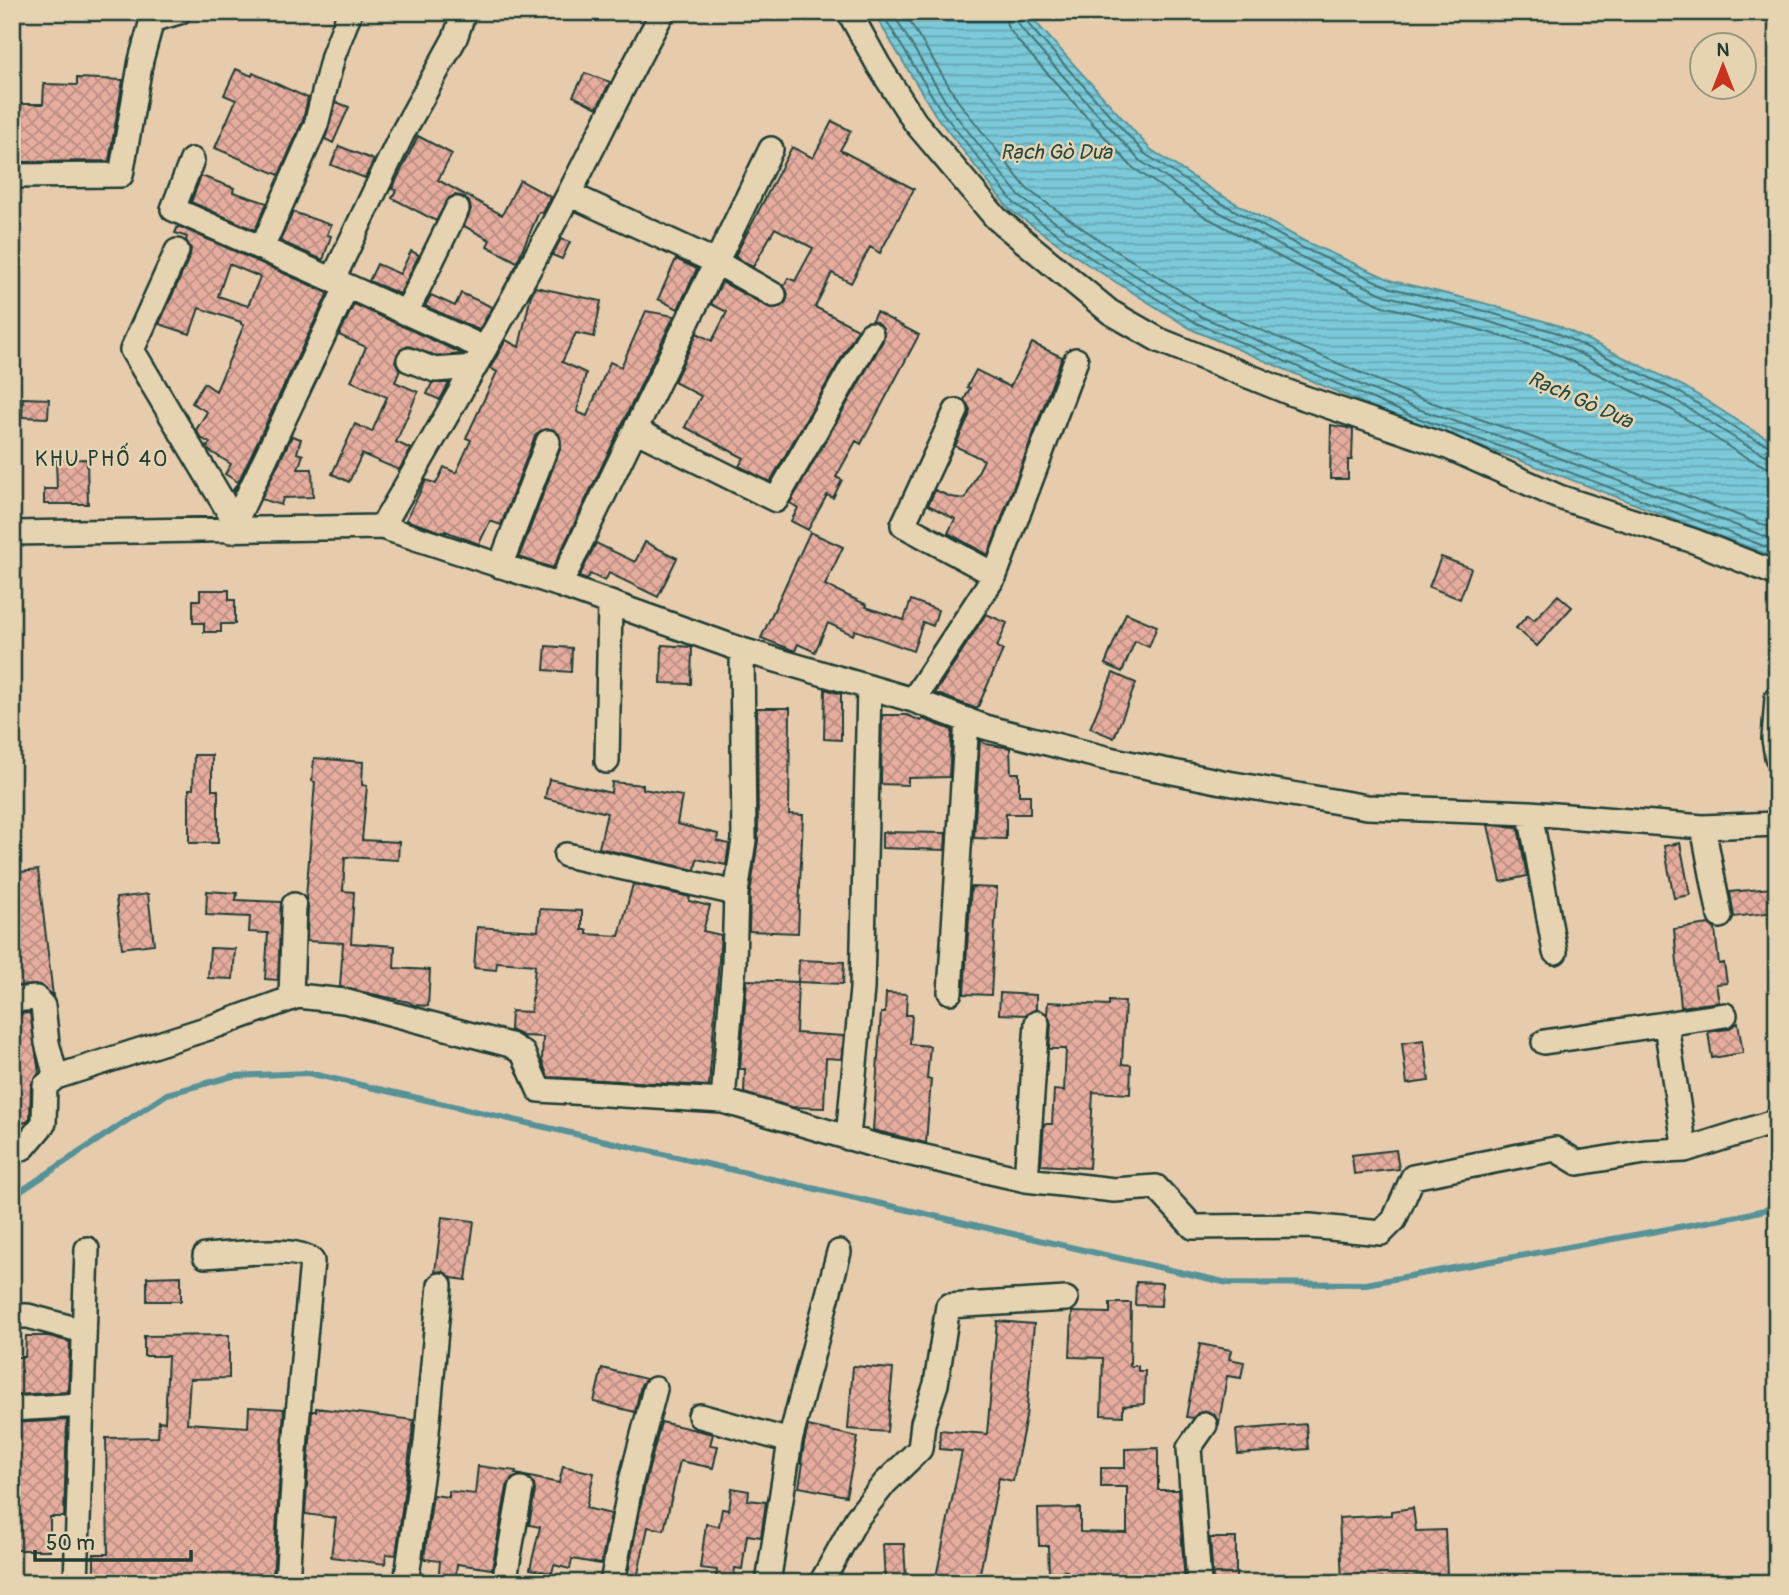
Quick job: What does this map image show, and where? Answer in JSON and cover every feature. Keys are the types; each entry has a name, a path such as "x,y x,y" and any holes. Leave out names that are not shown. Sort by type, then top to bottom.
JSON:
{"street":[{"path":"12,176 121,176 141,60 152,20 179,12"},
{"path":"262,248 316,125 333,56 350,12"},
{"path":"233,527 402,134 455,37 464,12"},
{"path":"382,527 569,194 630,71 663,12"},
{"path":"849,12 915,122 996,219 1110,312 1159,340 1293,394 1448,447 1559,497 1694,541 1777,574"},
{"path":"560,585 771,149"},
{"path":"192,160 173,209 406,313 479,357"},
{"path":"569,194 716,262 774,295"},
{"path":"406,313 457,209"},
{"path":"177,251 132,350 233,527"},
{"path":"635,430 776,500 871,334"},
{"path":"409,360 435,370 479,357"},
{"path":"913,700 995,575 1076,360"},
{"path":"956,411 904,525 995,575"},
{"path":"500,566 548,442"},
{"path":"12,533 233,527 382,527 560,585 742,650 913,700 967,720 1109,759 1367,807 1530,813 1703,828 1777,824"},
{"path":"607,761 610,603"},
{"path":"723,1101 734,963 736,892 744,840 742,650"},
{"path":"848,1138 862,989 869,687"},
{"path":"1777,698 1774,739 1777,757"},
{"path":"950,992 967,720"},
{"path":"1530,813 1556,952"},
{"path":"1703,828 1720,916"},
{"path":"566,855 736,892"},
{"path":"291,998 294,905"},
{"path":"12,1153 24,1147 44,1123 45,1086 56,1077 218,1025 291,998 313,996 344,1001 510,1045 523,1052 539,1090 723,1101 848,1138 1026,1180 1114,1191 1156,1187 1193,1227 1310,1226 1381,1233 1394,1220 1413,1177 1556,1149 1578,1163 1645,1152 1685,1150 1777,1121"},
{"path":"12,1000 36,998 43,1006 47,1043 56,1077"},
{"path":"1544,1042 1725,1015"},
{"path":"1026,1180 1038,1023"},
{"path":"1666,1025 1685,1150"},
{"path":"76,1583 87,1249"},
{"path":"205,1256 289,1252 305,1255 312,1261 296,1436 287,1583"},
{"path":"768,1583 790,1441 839,1252"},
{"path":"406,1583 426,1443 440,1285"},
{"path":"821,1583 857,1518 885,1483 920,1449 923,1423 936,1384 948,1306 1066,1299"},
{"path":"12,1315 28,1316 83,1331"},
{"path":"612,1583 631,1481 654,1389"},
{"path":"12,1409 82,1405"},
{"path":"700,1416 790,1441"},
{"path":"1199,1583 1189,1448 1205,1426"},
{"path":"504,1583 521,1489"}],"water":[{"name":"Rạch Gò Dưa","path":"873,12 1029,12 1150,149 1217,193 1304,241 1393,281 1480,302 1557,325 1685,387 1777,443 1777,558 1514,458 1410,423 1193,330 1087,264 1009,209 936,116"}],"building":[{"path":"236,69 252,76 253,73 308,98 303,120 279,175 215,148 236,100 224,95"},
{"path":"585,73 610,82 597,108 573,96"},
{"path":"77,78 123,80 109,161 12,162 12,104 43,104 44,84 77,85"},
{"path":"336,102 349,107 333,143 325,139"},
{"path":"832,121 851,131 840,150 914,189 880,253 870,247 851,283 832,273 815,307 858,329 770,482 739,466 744,458 685,427 701,396 674,382 697,333 712,341 727,312 711,304 722,282 768,307 780,307 786,302 788,294 784,286 788,278 795,281 813,248 775,228 753,267 735,256 792,147 813,158"},
{"path":"418,136 452,154 438,180 502,215 520,180 551,197 543,213 539,212 517,262 487,246 490,240 464,226 471,209 464,197 455,195 449,198 436,221 392,198 396,190 392,189"},
{"path":"339,146 374,160 365,178 331,165"},
{"path":"201,176 234,188 233,192 267,203 255,230 191,202"},
{"path":"293,212 331,225 327,235 331,236 323,260 280,241"},
{"path":"178,226 328,293 234,491 238,482 225,474 231,464 208,450 210,443 201,438 196,430 207,412 192,403 204,383 216,391 244,325 199,308 190,334 159,324 190,256 187,237 175,233","holes":["229,264 260,277 248,306 218,296"]},
{"path":"561,239 570,242 562,259 552,255"},
{"path":"411,251 419,255 400,294 369,281 377,264 400,274"},
{"path":"676,259 697,269 678,309 658,299"},
{"path":"535,287 601,301 594,337 576,333 562,362 586,373 577,412 587,416 610,362 621,367 646,311 674,316 553,568 519,557 561,447 559,434 552,429 540,431 535,436 501,525 490,521 479,544 406,520 426,480 436,484 444,467 456,473 471,440 466,438 497,372 490,368 506,340 519,347"},
{"path":"461,293 492,307 479,330 425,306 431,295 455,306"},
{"path":"354,304 463,354 437,356 408,346 400,350 395,361 400,370 395,382 418,392 396,442 411,449 399,470 362,454 349,482 332,474 355,424 372,432 387,397 351,381 366,347 339,335"},
{"path":"876,312 919,335 861,444 856,441 836,477 842,480 833,498 827,495 808,530 791,521 798,508 790,503 883,341 883,328 872,320"},
{"path":"1032,343 1062,357 988,555 948,533 955,519 928,505 935,490 951,497 965,499 984,460 955,446 969,416 970,409 964,400 976,370 1010,387"},
{"path":"432,383 449,383 440,400 427,394"},
{"path":"23,398 49,399 48,418 22,417"},
{"path":"1331,425 1353,429 1348,479 1330,479"},
{"path":"292,436 301,439 297,453 303,455 298,469 312,469 313,497 283,498 281,505 261,499"},
{"path":"87,459 88,504 44,504 44,489 57,489 56,460"},
{"path":"810,532 843,547 825,585 867,605 866,607 904,620 911,600 938,610 933,626 923,622 913,651 855,630 853,635 828,623 815,652 798,644 795,651 761,638"},
{"path":"645,542 677,558 658,597 609,573 605,581 590,574 587,580 579,577 596,543 635,562"},
{"path":"1441,557 1471,568 1460,599 1429,587"},
{"path":"200,590 229,590 229,600 235,600 235,624 221,624 221,632 204,632 204,623 193,623 193,600 200,600"},
{"path":"1558,595 1572,607 1537,646 1516,628 1528,615 1534,620"},
{"path":"1126,613 1157,626 1149,647 1135,641 1122,672 1105,664"},
{"path":"986,614 1007,623 997,647 1003,650 977,709 935,693"},
{"path":"662,645 692,647 691,684 661,683"},
{"path":"546,646 572,648 571,672 544,670"},
{"path":"1113,673 1136,683 1114,738 1090,728"},
{"path":"825,689 841,694 841,740 824,739"},
{"path":"757,708 790,708 789,814 803,815 798,933 749,931 750,894 758,840"},
{"path":"882,715 907,715 952,730 949,777 908,778 908,785 881,784"},
{"path":"980,740 986,744 1010,748 1011,773 1019,773 1019,795 1030,795 1030,814 1006,814 1006,839 974,838"},
{"path":"194,755 212,755 212,790 218,790 218,843 189,843 189,789 193,789"},
{"path":"314,758 363,762 362,785 367,786 362,840 399,842 398,860 345,857 343,891 354,892 351,943 395,946 394,968 430,970 428,1006 340,987 343,943 307,941 306,898 315,782 312,781"},
{"path":"549,779 611,793 612,782 643,785 643,789 682,796 677,824 718,834 717,841 729,844 726,865 697,859 695,870 599,848 607,813 545,798"},
{"path":"1488,825 1518,827 1527,876 1501,882"},
{"path":"882,832 946,833 945,850 882,848"},
{"path":"1680,843 1690,895 1674,898 1664,846"},
{"path":"38,870 53,996 41,985 14,986 12,974 12,873"},
{"path":"633,884 690,897 689,901 710,906 703,931 721,935 709,1086 548,1077 542,1061 543,1037 523,1036 510,1030 511,1011 531,1012 535,965 497,962 496,970 474,968 477,927 538,931 540,909 582,911 582,930 587,930 587,934 619,936"},
{"path":"971,887 997,888 991,995 964,994"},
{"path":"1772,888 1775,912 1734,917 1730,892"},
{"path":"207,891 237,893 236,900 281,902 278,980 265,979 268,933 249,932 250,917 206,915"},
{"path":"148,894 154,944 122,948 116,898"},
{"path":"1709,924 1715,929 1719,964 1724,963 1727,983 1716,984 1719,1002 1681,1007 1674,929"},
{"path":"210,948 235,949 233,979 208,978"},
{"path":"799,960 844,962 843,984 798,982"},
{"path":"747,980 798,982 796,1033 844,1036 841,1059 826,1058 824,1108 792,1107 744,1093 745,1069 740,1069"},
{"path":"886,993 907,994 906,1015 912,1015 910,1044 930,1046 927,1079 931,1080 926,1143 873,1130 881,1013 885,1013"},
{"path":"1000,993 1036,995 1036,1009 1026,1015 999,1014"},
{"path":"1109,1001 1125,1002 1122,1064 1131,1065 1130,1094 1093,1092 1089,1168 1041,1165 1044,1124 1052,1124 1054,1090 1064,1091 1066,1049 1049,1049 1051,1024 1047,1014 1048,1002 1109,1005"},
{"path":"30,1013 39,1073 31,1085 30,1118 20,1123 15,1069 12,1070 12,1040 20,1040 17,1014"},
{"path":"1738,1023 1743,1053 1712,1058 1708,1032 1728,1029"},
{"path":"1424,1040 1429,1081 1407,1084 1402,1043"},
{"path":"1396,1150 1399,1169 1354,1174 1352,1155"},
{"path":"442,1217 474,1221 466,1280 452,1278 442,1271 435,1272"},
{"path":"181,1276 181,1301 147,1301 147,1277"},
{"path":"1136,1282 1162,1283 1161,1306 1135,1305"},
{"path":"1110,1303 1131,1303 1130,1366 1138,1366 1138,1371 1145,1371 1144,1404 1123,1406 1123,1416 1101,1415 1103,1358 1070,1357 1072,1312 1110,1313"},
{"path":"997,1321 1034,1324 1026,1417 1013,1481 999,1478 978,1583 964,1583 936,1577 962,1451 939,1449 940,1430 987,1434"},
{"path":"229,1335 229,1378 190,1379 187,1423 248,1427 249,1407 284,1409 273,1577 261,1576 261,1583 94,1583 94,1554 108,1554 106,1438 158,1437 159,1421 165,1422 168,1356 144,1356 144,1336"},
{"path":"26,1336 49,1336 70,1342 68,1392 12,1395 12,1357 25,1357"},
{"path":"1200,1344 1231,1350 1229,1359 1244,1362 1241,1378 1227,1376 1219,1423 1214,1414 1207,1411 1198,1413 1193,1418 1186,1417"},
{"path":"853,1366 893,1369 887,1432 848,1429"},
{"path":"602,1368 646,1379 641,1385 635,1412 594,1402"},
{"path":"316,1408 414,1420 396,1555 386,1554 385,1564 331,1557 336,1518 305,1514 312,1411 316,1411"},
{"path":"67,1420 64,1517 50,1517 50,1550 12,1550 12,1423"},
{"path":"661,1422 713,1434 710,1445 718,1446 713,1468 680,1461 664,1530 648,1527 636,1583 626,1583 645,1484"},
{"path":"1306,1424 1308,1449 1238,1454 1236,1430"},
{"path":"808,1426 858,1437 846,1496 799,1487"},
{"path":"1158,1448 1158,1490 1178,1490 1185,1583 1068,1583 1067,1571 1049,1572 1048,1546 1039,1546 1038,1509 1080,1508 1080,1532 1127,1533 1127,1487 1101,1487 1101,1468 1125,1468 1125,1449"},
{"path":"478,1466 516,1471 515,1474 522,1475 511,1479 507,1487 492,1569 457,1564 455,1583 438,1583 440,1561 424,1559 433,1495 449,1497 449,1491 475,1494"},
{"path":"563,1466 594,1473 586,1508 611,1514 601,1564 572,1559 570,1569 554,1565 552,1573 530,1569 540,1527 529,1525 535,1491 534,1484 525,1476 559,1483"},
{"path":"732,1488 749,1491 748,1500 766,1502 761,1537 747,1535 742,1569 735,1568 733,1583 715,1583 717,1570 700,1568 706,1524 719,1526 722,1509 729,1510"},
{"path":"1413,1508 1416,1531 1445,1530 1447,1575 1342,1581 1339,1518 1391,1515 1391,1511"},
{"path":"1210,1538 1236,1538 1236,1581 1213,1582"},
{"path":"883,1544 904,1544 906,1581 885,1582"}],"waterway":[{"path":"12,1197 167,1094 233,1076 308,1073 1228,1283 1366,1284 1777,1207"}],"district":[{"name":"KHU PHỐ 40","path":"102,459"}]}
